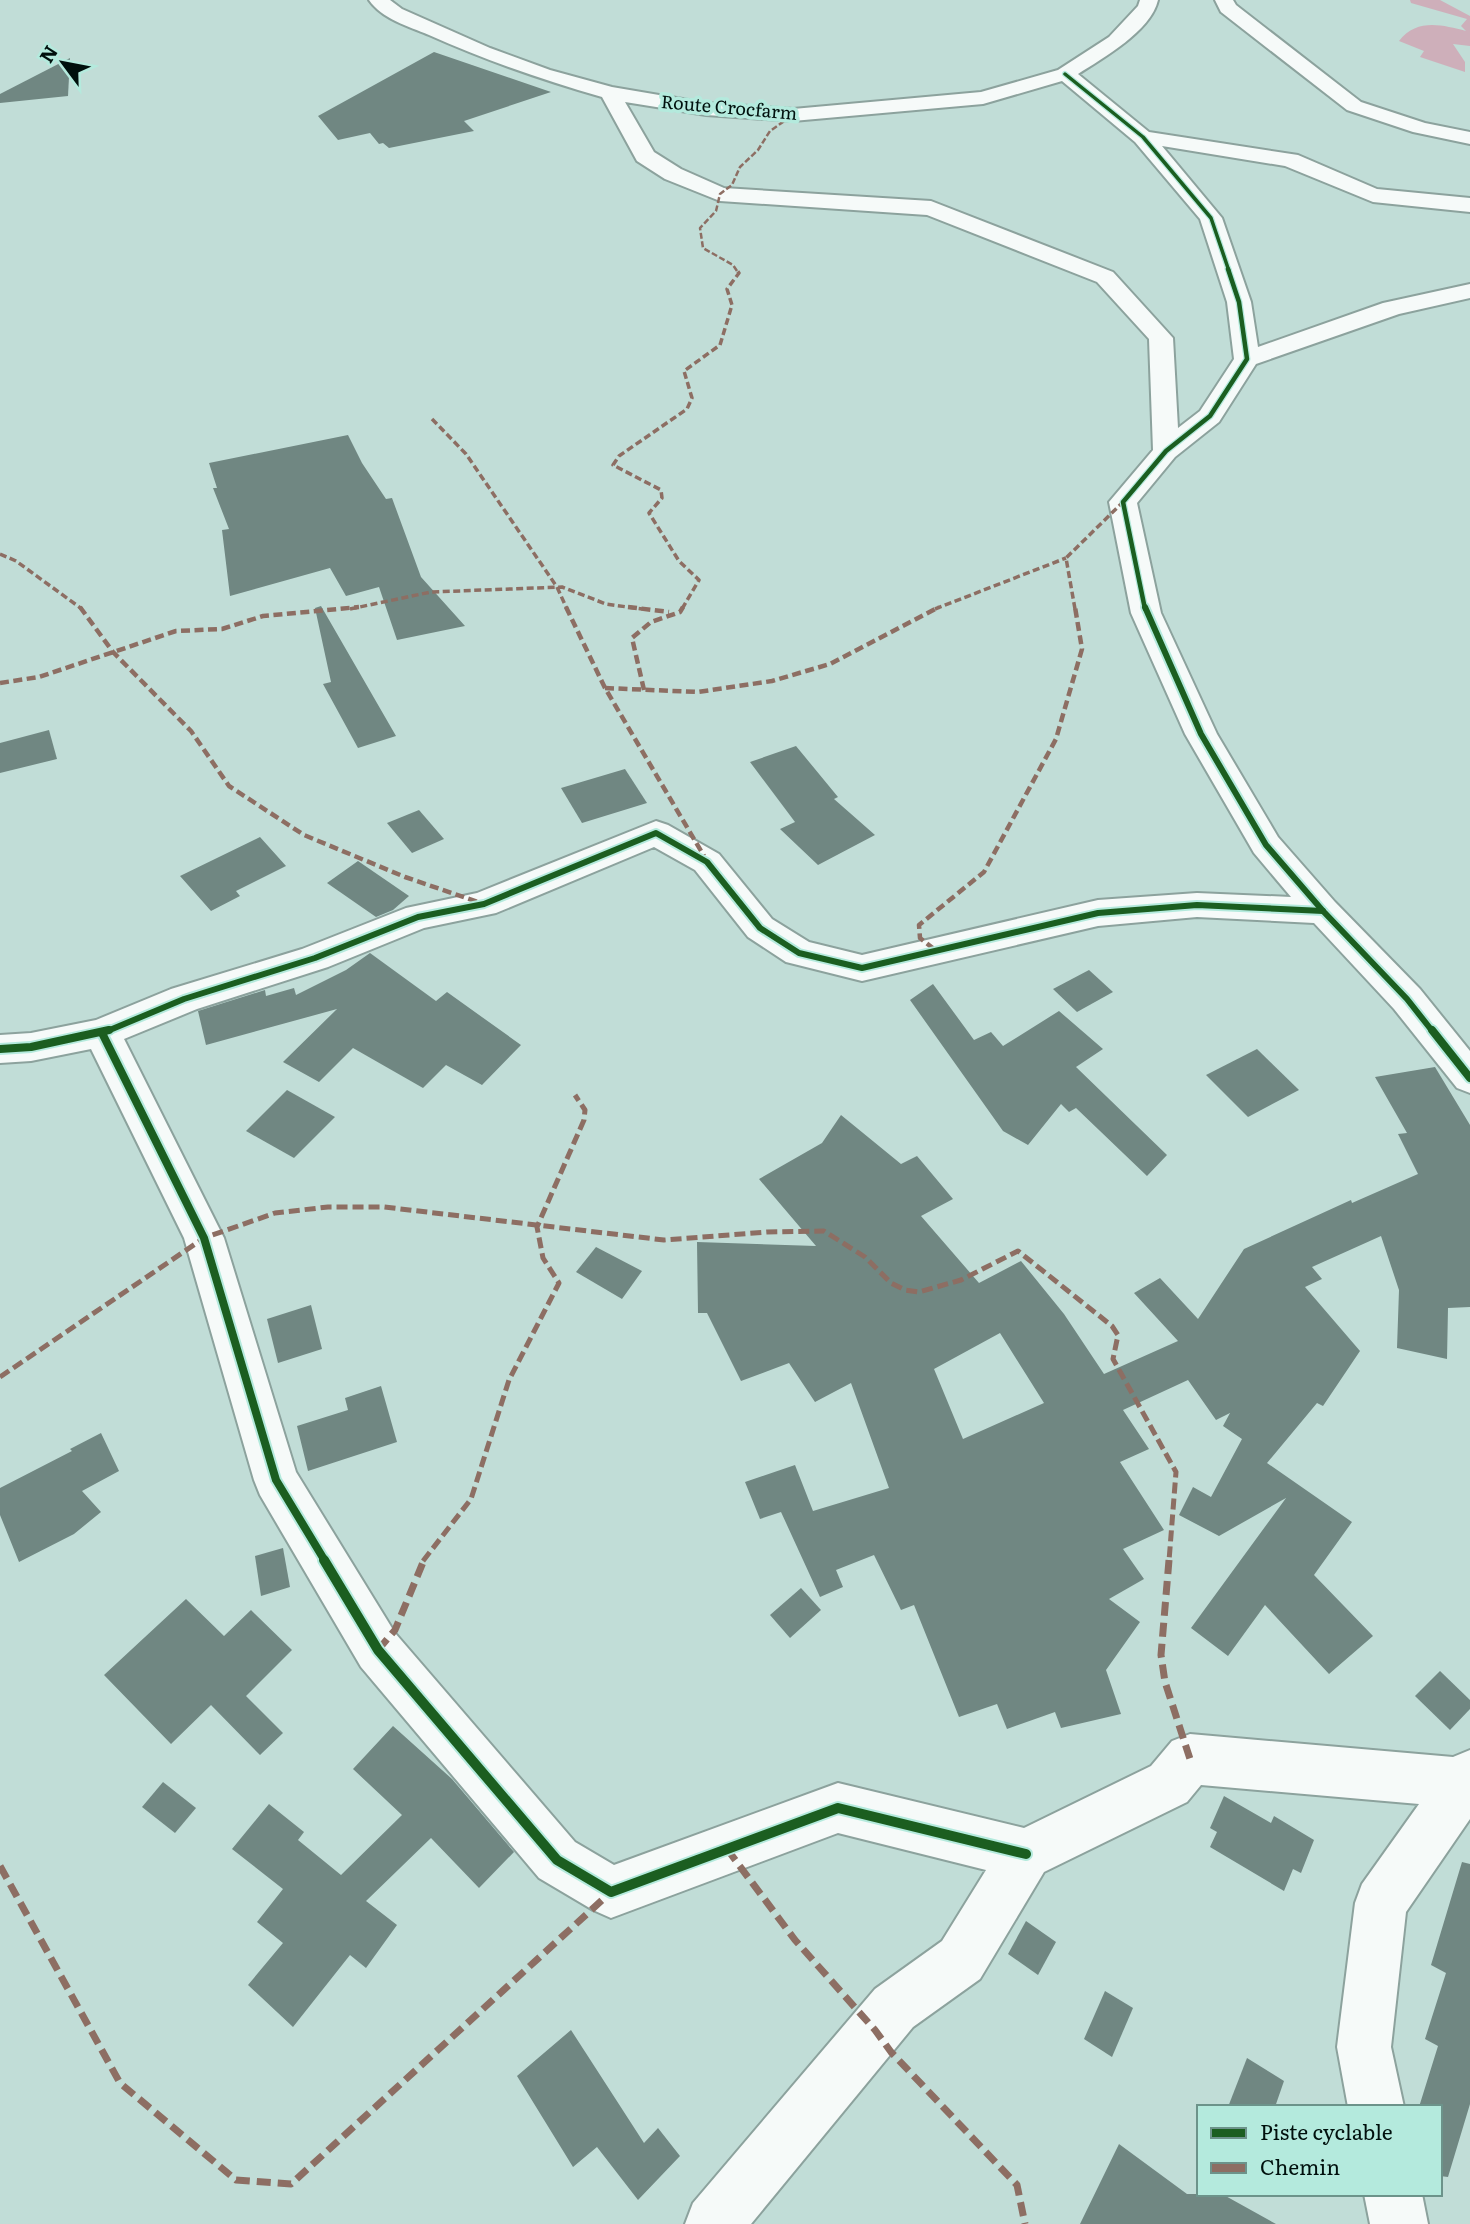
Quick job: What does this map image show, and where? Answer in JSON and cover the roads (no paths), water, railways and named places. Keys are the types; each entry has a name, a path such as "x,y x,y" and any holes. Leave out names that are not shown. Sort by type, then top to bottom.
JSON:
{"street":[{"name":"Route Crocfarm","path":"378,0 395,13 483,52 543,74 610,93 706,109 793,115 983,98 1065,74 1116,41 1147,8 1149,0"},
{"path":"1224,0 1228,8 1354,106 1420,128 1470,138"},
{"path":"1065,74 1143,137 1211,218 1239,302 1247,359"},
{"path":"610,93 645,156 673,174 720,194 931,208 1105,277 1161,338 1167,451"},
{"path":"1143,137 1290,160 1373,195 1470,205"},
{"path":"1470,290 1392,308 1247,359 1210,416 1167,451 1123,502 1146,613 1200,734 1266,845 1323,911 1407,999 1470,1078"},
{"path":"0,1049 30,1047 102,1033 184,999 315,958 418,917 484,904 656,833 707,862 760,928 799,953 862,968 1098,913 1198,905 1323,911"},
{"path":"102,1033 204,1238 276,1480 379,1650 557,1860 611,1892 838,1808 1026,1854"},
{"path":"713,2224 894,2008 961,1960 1026,1854 1169,1784 1190,1759 1467,1779"},
{"path":"1376,2105 1364,2047 1381,1903 1467,1779"},
{"path":"1393,2196 1399,2224"}]}
